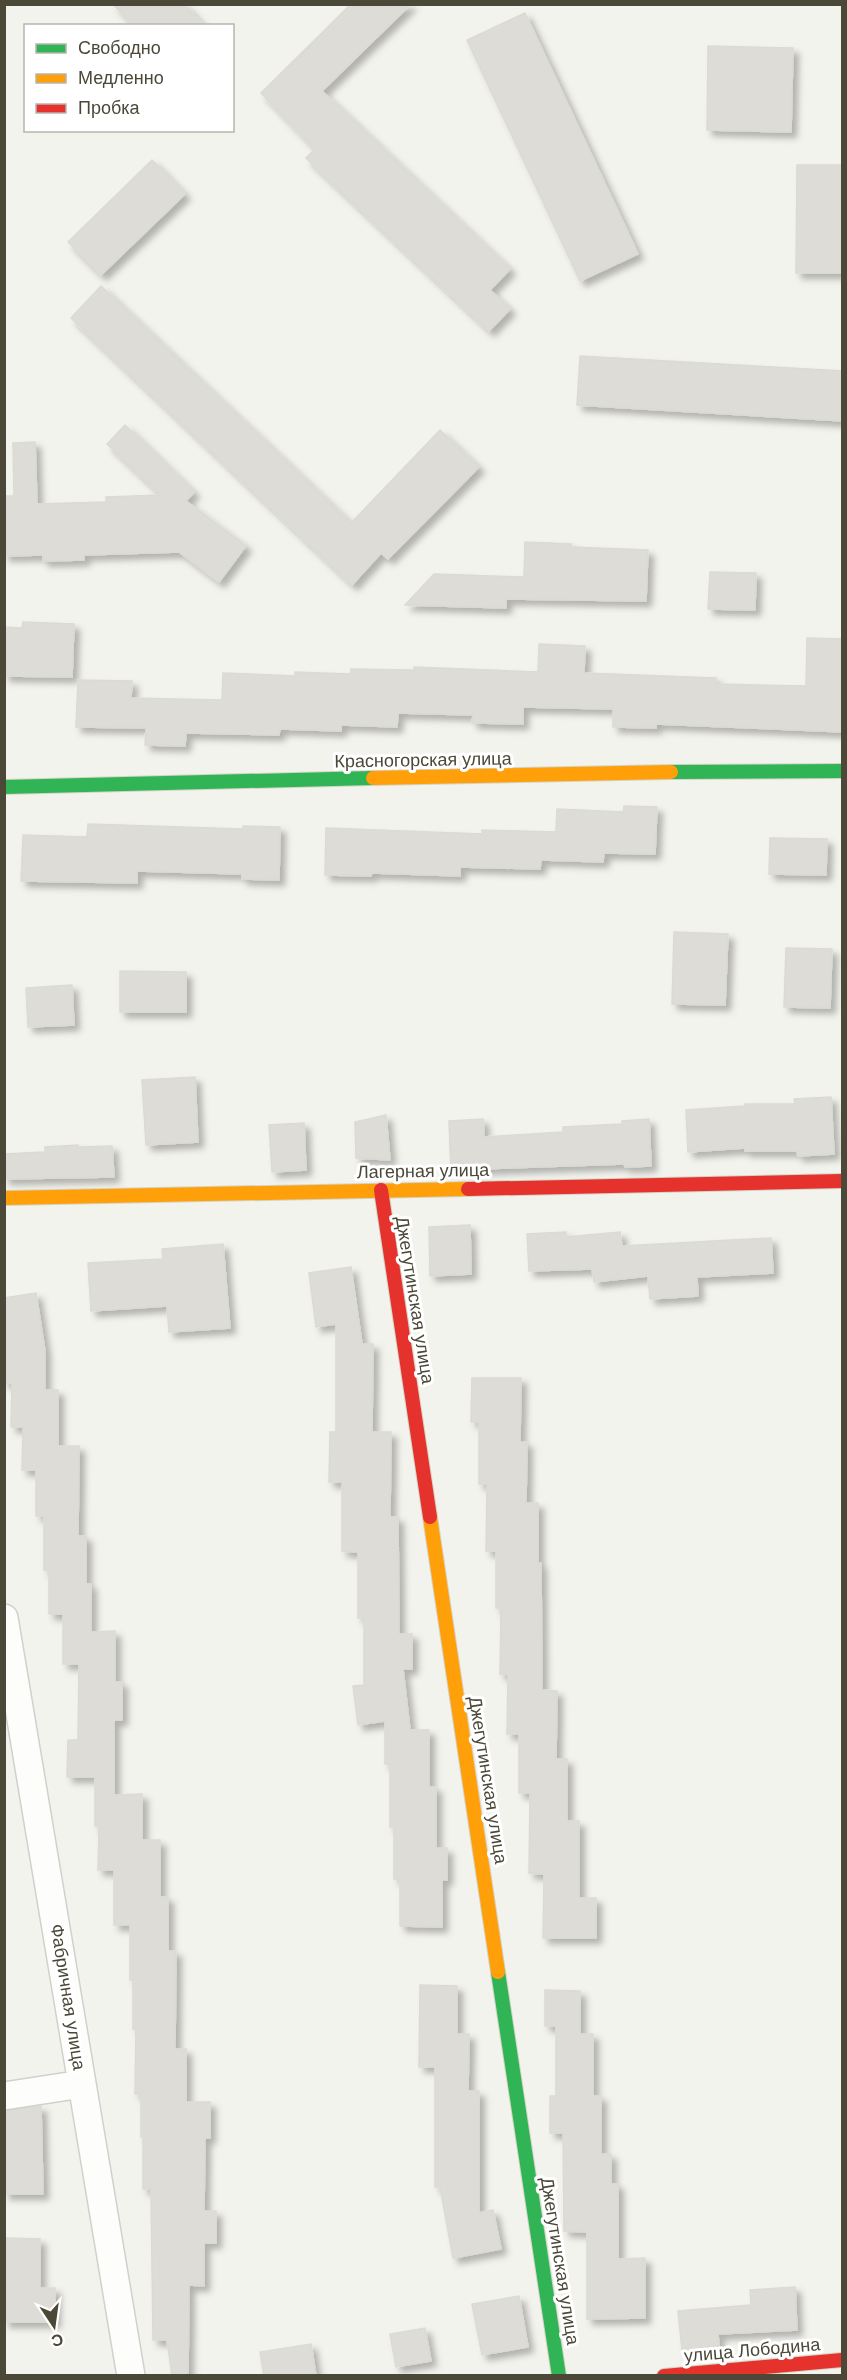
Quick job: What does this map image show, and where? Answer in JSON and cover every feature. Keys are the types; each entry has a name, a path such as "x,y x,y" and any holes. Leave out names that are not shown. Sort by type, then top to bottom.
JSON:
{"street":[{"name":"Красногорская улица","path":"4,787 682,772 843,771"},
{"name":"Лагерная улица","path":"4,1198 843,1181"},
{"name":"Джегутинская улица","path":"381,1190 559,2376"},
{"name":"Фабричная улица","path":"4,1618 131,2376"},
{"path":"4,2096 82,2084"},
{"name":"улица Лободина","path":"664,2376 843,2360"}],"building":[{"path":"113,4 184,4 202,24 132,24"},
{"path":"351,4 411,4 322,91 510,269 490,290 510,309 489,331 306,158 315,149 261,93"},
{"path":"525,13 638,254 580,281 467,40"},
{"path":"708,46 793,48 791,132 707,130"},
{"path":"152,160 185,194 101,275 68,242"},
{"path":"797,165 843,165 843,273 796,273"},
{"path":"101,286 351,523 440,430 479,467 388,559 381,553 352,585 71,318"},
{"path":"580,356 843,371 843,421 577,405"},
{"path":"125,425 194,492 186,501 246,546 219,582 179,552 84,555 84,560 43,561 43,555 4,556 4,496 14,496 13,443 35,442 37,504 106,502 106,497 161,495 107,444"},
{"path":"525,542 571,544 571,547 648,550 646,601 506,599 506,608 405,605 434,574 524,577"},
{"path":"710,572 756,573 755,610 708,609"},
{"path":"23,622 74,624 72,677 4,676 4,627 22,628"},
{"path":"807,638 843,639 843,732 656,724 656,728 613,727 613,709 523,707 523,724 472,723 473,715 398,713 397,727 341,725 341,731 280,729 279,735 186,733 185,746 145,745 146,728 76,727 78,680 132,681 131,698 222,700 223,673 295,676 295,672 351,674 351,669 414,670 414,667 538,672 539,644 585,646 584,673 716,678 716,684 806,686"},
{"path":"624,806 657,807 655,854 604,853 603,862 541,860 540,869 460,867 460,876 372,873 371,876 325,875 326,828 482,834 482,830 556,832 557,809 623,812"},
{"path":"88,824 243,829 243,826 280,827 279,880 242,879 242,874 137,871 137,883 21,881 23,835 87,837"},
{"path":"770,838 827,839 826,875 769,874"},
{"path":"674,932 728,934 725,1005 672,1004"},
{"path":"786,948 832,949 830,1008 784,1007"},
{"path":"120,971 186,972 186,1012 120,1012"},
{"path":"72,985 74,1025 28,1027 26,988"},
{"path":"195,1077 198,1142 146,1145 142,1080"},
{"path":"831,1097 834,1154 798,1156 797,1151 745,1151 745,1148 688,1152 686,1110 745,1106 745,1104 795,1104 794,1099"},
{"path":"386,1115 390,1160 356,1158 355,1122"},
{"path":"483,1119 484,1137 563,1132 563,1127 622,1124 622,1121 649,1119 651,1166 625,1167 624,1164 451,1170 449,1121"},
{"path":"304,1123 306,1170 272,1172 269,1125"},
{"path":"78,1145 78,1147 112,1146 114,1177 4,1179 4,1154 45,1152 45,1147"},
{"path":"470,1225 471,1274 430,1276 429,1227"},
{"path":"566,1232 566,1237 620,1232 622,1246 771,1238 773,1273 697,1277 698,1296 650,1299 648,1276 594,1282 592,1269 529,1271 527,1234"},
{"path":"223,1244 230,1328 169,1332 167,1306 91,1311 88,1263 163,1259 162,1249"},
{"path":"351,1267 362,1344 373,1344 372,1432 391,1432 390,1517 398,1517 399,1634 412,1634 412,1669 403,1669 410,1730 429,1730 429,1787 436,1787 436,1848 447,1848 447,1880 442,1880 442,1927 400,1926 400,1879 394,1879 394,1827 390,1827 390,1764 385,1764 385,1721 358,1725 353,1686 364,1685 364,1618 358,1618 358,1552 342,1551 342,1482 329,1482 330,1432 336,1432 336,1324 316,1327 309,1273"},
{"path":"36,1293 45,1351 45,1390 58,1390 58,1446 79,1446 78,1536 86,1536 86,1584 91,1584 91,1632 115,1631 115,1682 122,1682 122,1720 114,1720 114,1795 142,1794 142,1840 160,1840 160,1897 168,1897 168,1951 176,1951 175,2049 186,2049 186,2102 210,2102 210,2138 205,2138 204,2211 216,2211 216,2243 204,2243 204,2286 189,2285 188,2376 172,2376 167,2340 153,2340 151,2189 143,2189 141,2094 135,2094 136,2029 133,2029 133,1980 130,1980 130,1925 114,1925 114,1870 98,1870 99,1826 95,1826 95,1777 67,1777 68,1740 78,1740 79,1664 63,1664 63,1614 49,1614 49,1570 44,1570 44,1516 36,1516 36,1470 22,1470 23,1427 11,1427 12,1383 4,1383 4,1298"},
{"path":"472,1378 521,1378 520,1442 527,1442 526,1503 538,1503 542,1690 557,1691 556,1759 567,1759 567,1821 579,1821 579,1898 596,1898 596,1938 543,1938 544,1874 529,1873 530,1793 519,1793 519,1734 507,1734 508,1674 500,1674 501,1608 496,1608 496,1551 486,1551 487,1484 479,1484 479,1422 471,1422"},
{"path":"420,1985 457,1986 457,2034 469,2034 468,2091 479,2091 479,2213 493,2210 501,2249 453,2258 440,2187 435,2187 435,2067 419,2067"},
{"path":"545,1990 580,1991 580,2034 593,2034 593,2096 601,2096 601,2154 611,2154 611,2184 618,2184 618,2259 645,2258 645,2318 587,2319 587,2232 564,2231 563,2133 550,2133 550,2096 556,2096 556,2026 545,2026"},
{"path":"41,2106 43,2194 4,2194 4,2111"},
{"path":"4,2238 40,2239 40,2288 55,2288 55,2322 4,2322"},
{"path":"795,2287 797,2330 718,2334 719,2346 682,2350 678,2311 751,2305 750,2290"},
{"path":"519,2296 528,2347 482,2355 472,2304"},
{"path":"425,2328 431,2361 396,2367 390,2334"},
{"path":"311,2344 316,2376 264,2376 260,2352"}],"traffic: fast":[{"path":"671,772 842,771"},
{"path":"4,787 373,778"},
{"path":"498,1972 559,2376"}],"traffic: slow":[{"path":"373,778 671,772"},
{"path":"4,1198 468,1189"},
{"path":"430,1517 498,1972"}],"traffic: jam":[{"path":"468,1189 842,1181"},
{"path":"381,1190 430,1517"},
{"path":"664,2376 842,2360"}]}
